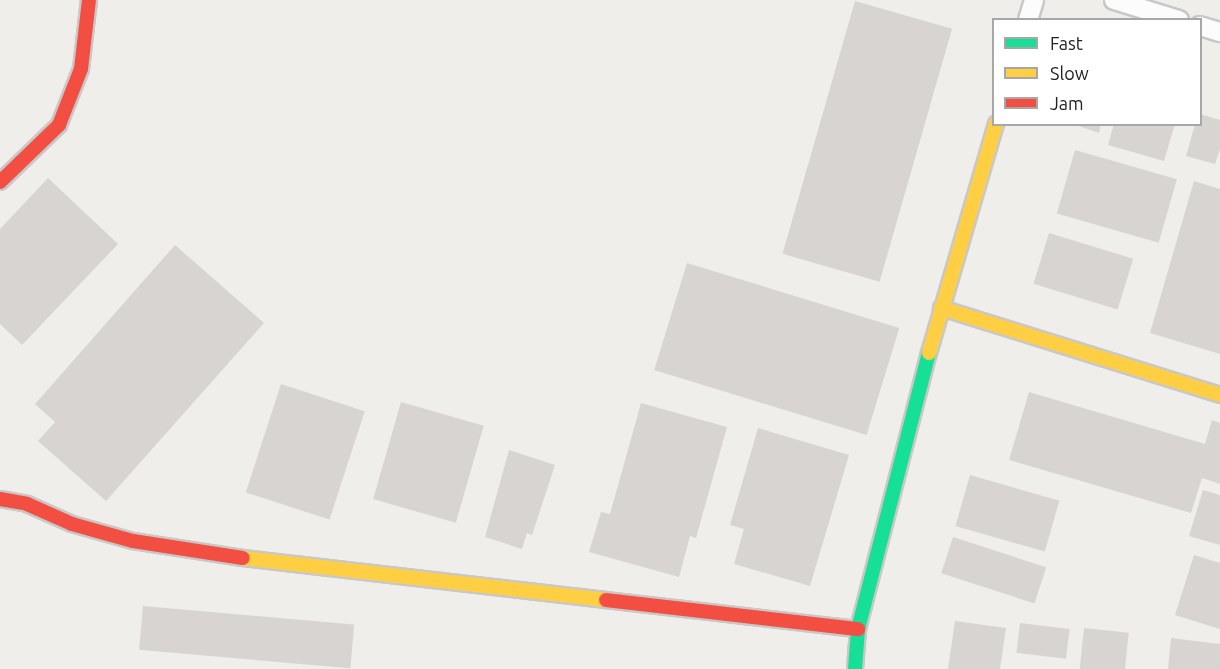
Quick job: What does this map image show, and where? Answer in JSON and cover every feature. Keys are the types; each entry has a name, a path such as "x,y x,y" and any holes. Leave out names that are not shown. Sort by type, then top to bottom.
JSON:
{"street":[{"path":"0,182 59,125 81,69 89,0"},
{"path":"1029,18 1034,0"},
{"path":"1114,0 1172,18"},
{"path":"1202,27 1220,32"},
{"path":"855,669 858,629 941,308 995,126"},
{"path":"941,308 1220,395"},
{"path":"0,499 27,504 72,524 133,541 237,557 858,629"}],"building":[{"path":"855,1 952,29 880,282 783,254"},
{"path":"1202,115 1220,120 1220,149 1215,164 1186,156 1194,126 1202,126"},
{"path":"1079,126 1101,126 1099,133"},
{"path":"1113,126 1174,126 1164,161 1108,145"},
{"path":"1075,150 1177,179 1159,243 1057,213"},
{"path":"48,178 118,244 22,345 0,324 0,229"},
{"path":"1194,181 1220,189 1220,354 1150,333"},
{"path":"1049,233 1133,259 1118,309 1034,284"},
{"path":"175,245 264,323 106,501 38,441 55,422 35,404"},
{"path":"687,263 899,328 867,435 654,370"},
{"path":"281,384 365,411 329,520 246,492"},
{"path":"1029,392 1205,444 1212,420 1220,423 1220,484 1202,478 1191,513 1009,460"},
{"path":"401,402 484,426 456,523 373,499"},
{"path":"641,403 727,427 696,538 690,536 679,577 589,552 601,512 610,514"},
{"path":"758,428 849,455 810,586 734,564 744,529 730,525"},
{"path":"509,450 555,465 532,535 527,533 522,549 485,537"},
{"path":"970,475 1059,501 1045,552 955,526"},
{"path":"1203,490 1220,495 1220,545 1189,536"},
{"path":"953,537 1046,567 1034,603 941,573"},
{"path":"1194,555 1220,563 1220,629 1175,615"},
{"path":"143,606 354,624 350,668 139,650"},
{"path":"955,621 1006,628 1000,669 948,669"},
{"path":"1020,623 1070,629 1066,659 1016,653"},
{"path":"1084,628 1129,633 1125,669 1080,669"},
{"path":"1171,638 1220,644 1220,669 1168,669"}],"traffic: fast":[{"path":"855,669 858,629 929,353"}],"traffic: slow":[{"path":"929,353 995,126"},
{"path":"941,308 1220,395"},
{"path":"243,558 606,600"}],"traffic: jam":[{"path":"0,182 59,125 81,69 89,0"},
{"path":"0,499 27,504 72,524 133,541 243,558"},
{"path":"606,600 858,629"}]}
